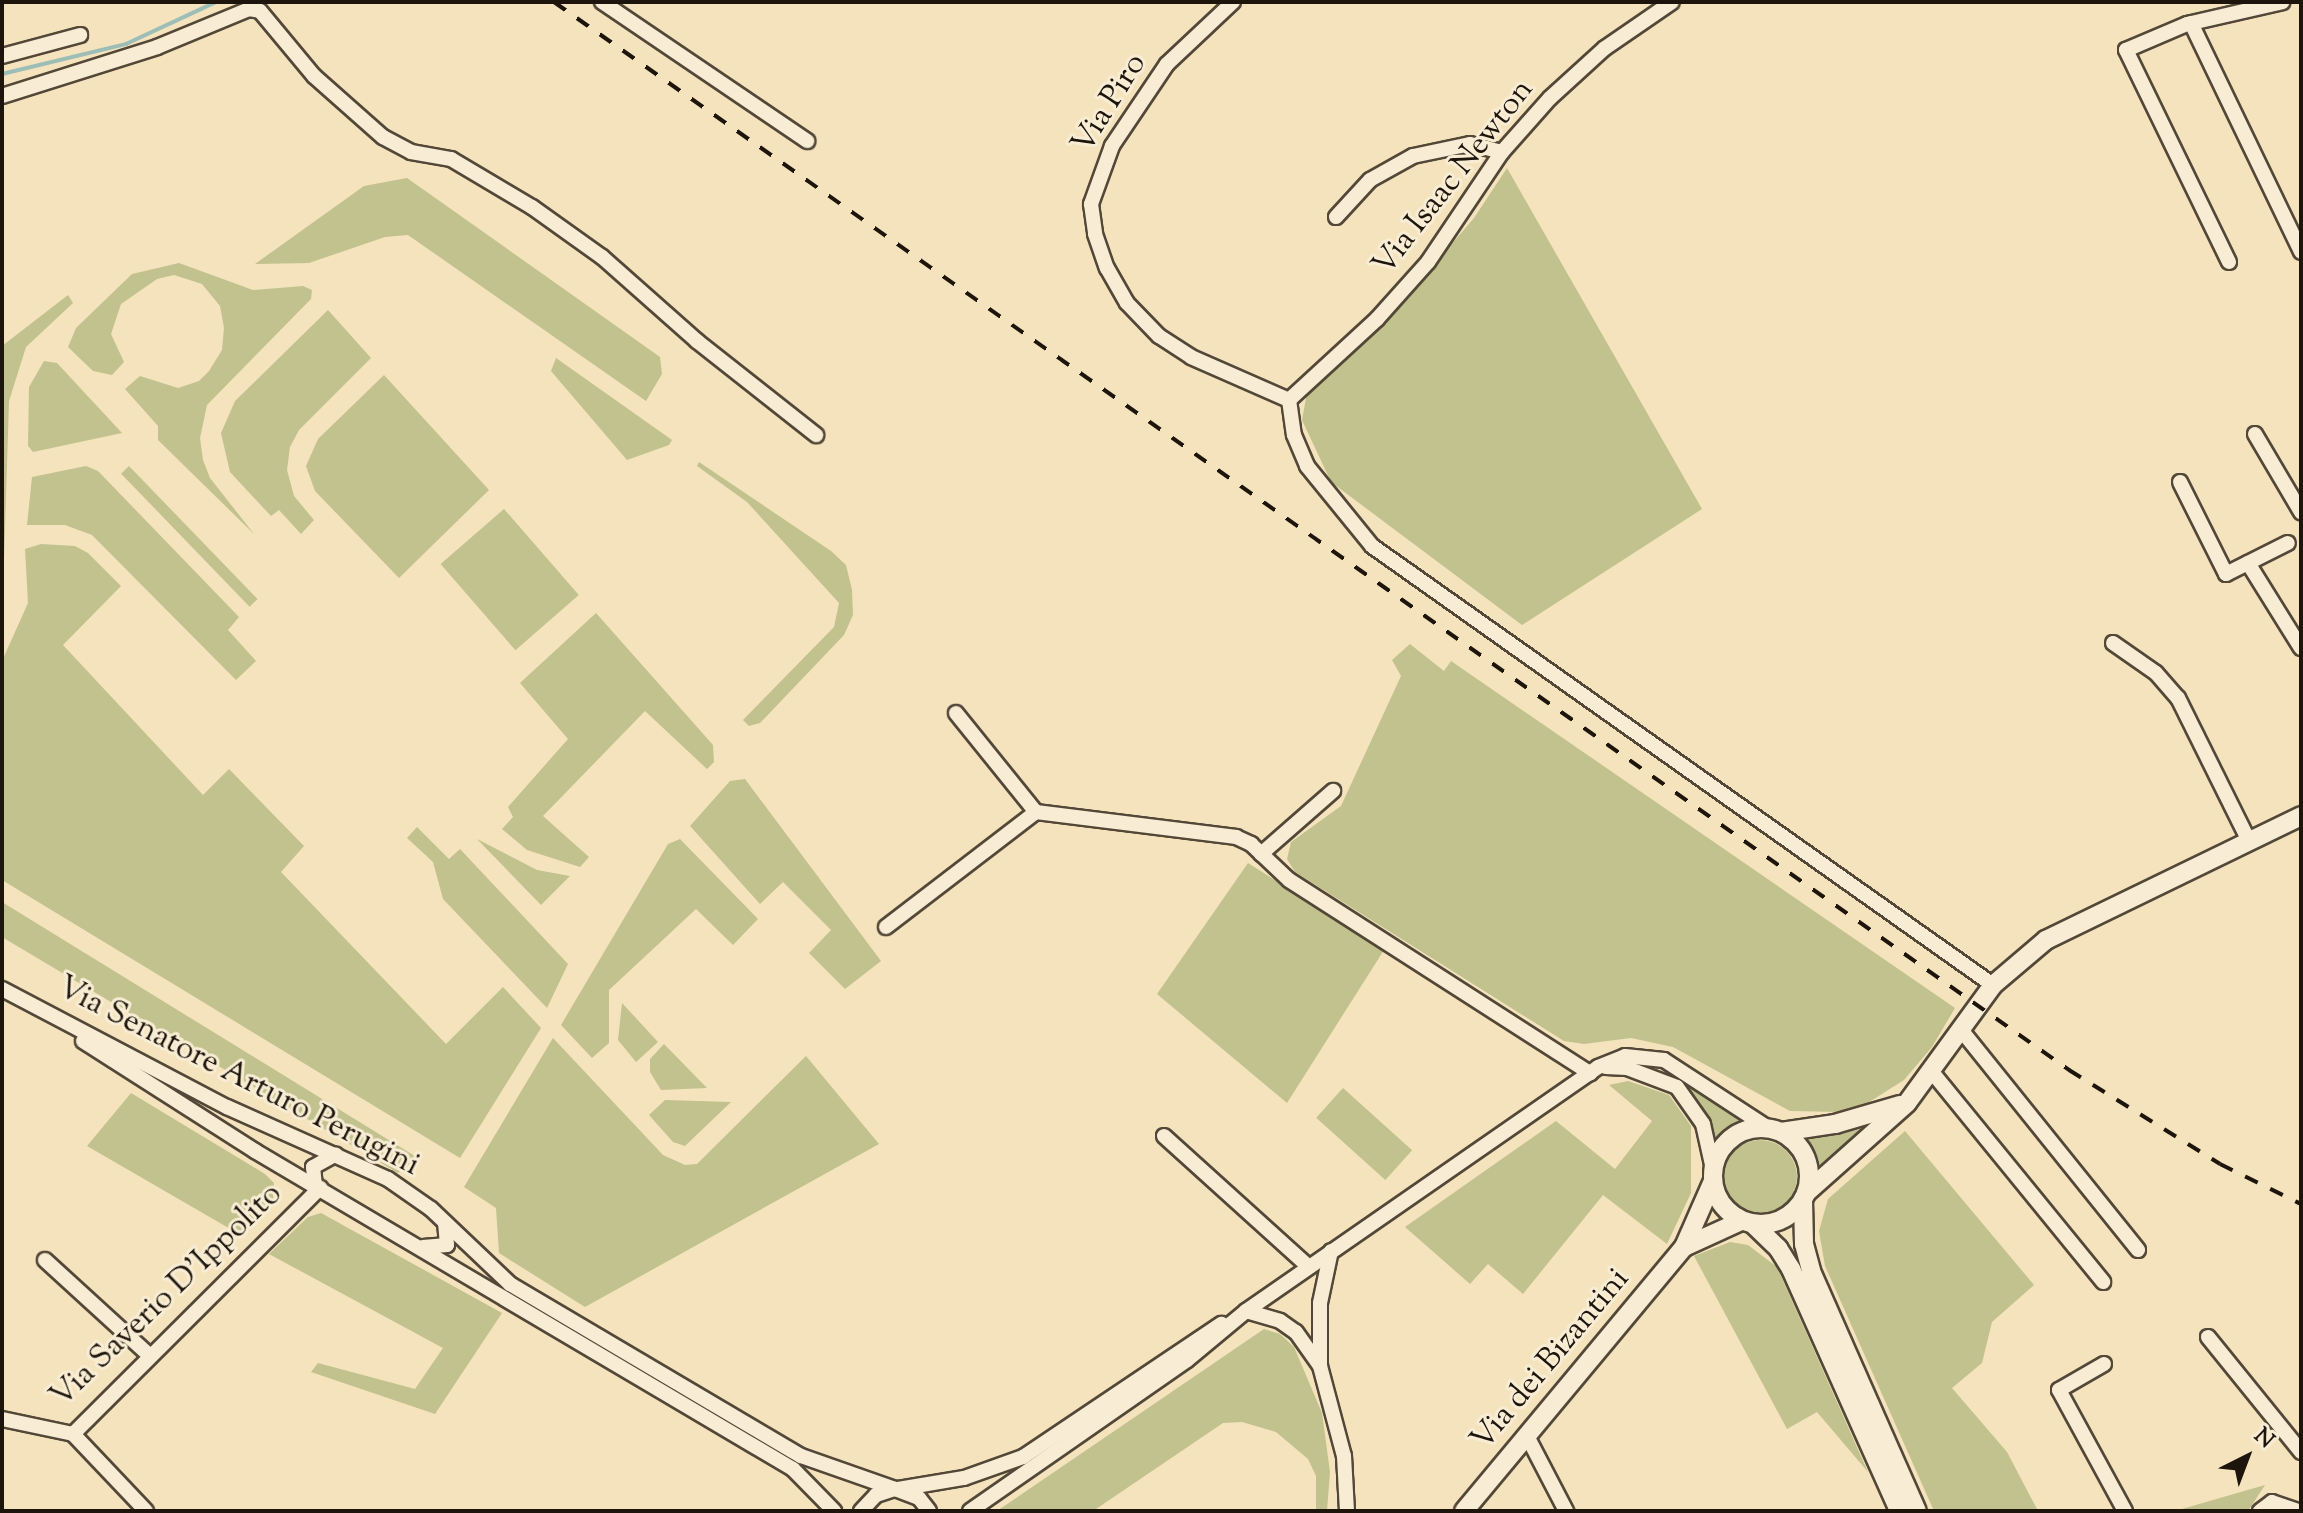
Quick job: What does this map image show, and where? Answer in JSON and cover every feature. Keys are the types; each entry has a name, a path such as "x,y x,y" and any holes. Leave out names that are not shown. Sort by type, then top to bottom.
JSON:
{"street":[{"path":"602,2 807,141"},
{"name":"Via Piro","path":"1233,2 1167,64 1112,146 1091,204 1095,234 1107,268 1127,303 1159,336 1191,357 1289,400"},
{"name":"Via Isaac Newton","path":"1289,400 1377,319 1428,262 1502,152 1605,48 1672,2"},
{"path":"2229,262 2126,50 2191,23 2283,2"},
{"path":"2,96 142,52 249,9 260,11 314,76 383,137 411,152 451,159 532,207 602,257 697,341 816,435"},
{"path":"2191,23 2301,252"},
{"path":"2,56 80,35"},
{"path":"1336,217 1370,180 1413,156 1470,144 1502,152"},
{"path":"1289,400 1294,435 1307,466 1372,546 1993,985"},
{"path":"2255,434 2301,512"},
{"path":"2180,482 2226,574 2288,543"},
{"path":"2248,563 2301,648"},
{"path":"2113,643 2156,673 2178,698 2249,841"},
{"path":"956,713 1036,812 1236,837 1261,854 1289,880 1594,1070 1627,1068 1677,1087 1703,1124 1713,1175 1725,1209 1747,1222 1778,1248 1791,1269 1899,1511"},
{"path":"1261,854 1333,791"},
{"path":"886,927 1036,812"},
{"path":"1747,1222 1782,1220 1907,1103 1993,985 2046,940 2249,841 2298,824"},
{"name":"Via Senatore Arturo Perugini","path":"2,989 227,1107 336,1154 399,1186 445,1223 501,1277 553,1310 801,1456 897,1489 964,1478 1023,1457 1200,1335 1246,1311"},
{"name":"Via Senatore Arturo Perugini","path":"2,989 317,1187 793,1469 828,1508"},
{"path":"1962,1031 2138,1250"},
{"name":"Via Senatore Arturo Perugini","path":"970,1511 1187,1360 1246,1311 1594,1070 1625,1056 1664,1060 1775,1131"},
{"path":"1932,1072 2103,1282"},
{"path":"1713,1175 1727,1142 1740,1133 1835,1124 1907,1103"},
{"path":"1775,1131 1802,1151 1808,1165 1804,1244 1811,1271 1917,1511"},
{"path":"1164,1136 1309,1267"},
{"name":"Via Saverio D'Ippolito","path":"2,1419 73,1434 317,1187 313,1167 336,1154"},
{"name":"Via dei Bizantini","path":"1464,1511 1684,1247 1713,1175"},
{"name":"Via dei Bizantini","path":"1684,1247 1747,1222"},
{"path":"419,1246 435,1249 447,1245 445,1223"},
{"path":"1331,1251 1320,1303 1320,1366 1344,1456 1347,1511"},
{"path":"45,1260 150,1356"},
{"path":"1246,1311 1280,1321 1296,1332 1320,1366"},
{"path":"2208,1337 2301,1452"},
{"path":"2104,1364 2059,1390 2125,1511"},
{"path":"73,1434 146,1511"},
{"path":"1527,1436 1566,1511"},
{"path":"861,1511 876,1495 897,1489 919,1498 929,1511"},
{"path":"2260,1511 2272,1502 2298,1511"}],"green space":[{"path":"1507,168 1702,509 1522,625 1331,482 1302,420 1307,393 1378,330 1474,218"},
{"path":"407,178 660,357 662,374 646,401 408,235 385,237 309,263 255,264 364,186"},
{"path":"179,263 253,290 303,286 312,290 311,299 207,405 200,438 203,460 210,478 254,534 158,440 158,426 125,389 140,376 178,388 199,381 209,371 222,350 224,328 220,306 202,284 174,275 157,279 121,304 111,334 124,362 112,375 93,371 68,347 76,328 132,274"},
{"path":"68,295 73,303 26,347 9,401 2,624 2,346"},
{"path":"328,310 371,358 299,430 290,447 287,470 294,496 314,520 301,534 279,510 271,516 230,472 221,433 235,401"},
{"path":"556,358 672,440 669,445 627,460 551,371"},
{"path":"44,361 57,363 122,433 33,452 28,446 29,387"},
{"path":"384,375 489,490 399,578 315,491 306,466 318,439"},
{"path":"699,462 831,551 846,565 852,590 853,615 844,635 760,723 749,726 743,720 834,627 839,603 747,502 697,466"},
{"path":"86,466 98,471 239,617 228,630 256,661 236,680 92,535 65,525 27,525 32,477"},
{"path":"129,466 258,599 250,607 121,474"},
{"path":"504,509 579,595 515,650 441,564"},
{"path":"41,544 75,546 88,553 121,586 63,645 203,795 229,769 304,846 281,872 446,1044 503,987 541,1028 460,1158 2,880 2,661 28,603 25,549"},
{"path":"596,613 713,745 714,762 707,769 645,711 543,816 589,857 580,867 527,850 502,829 513,817 508,807 568,739 520,683"},
{"path":"1410,644 1444,671 1451,661 1955,1008 1932,1047 1904,1080 1866,1104 1840,1112 1790,1111 1673,1047 1631,1038 1584,1044 1564,1041 1295,872 1287,859 1291,842 1341,806 1401,676 1392,660"},
{"path":"745,779 881,961 845,989 809,953 831,930 783,882 760,904 690,826 730,781"},
{"path":"417,827 449,859 460,849 568,964 547,1008 443,899 433,862 407,838"},
{"path":"477,839 537,870 570,876 541,905"},
{"path":"680,839 758,919 733,945 696,909 609,990 609,1043 592,1058 561,1025 668,844"},
{"path":"1248,863 1384,950 1287,1103 1157,994"},
{"path":"2,902 418,1158 398,1173 2,937"},
{"path":"622,1003 658,1042 636,1062 618,1040"},
{"path":"553,1038 663,1155 685,1165 697,1164 806,1056 879,1144 585,1307 499,1253 496,1208 464,1187"},
{"path":"664,1044 707,1088 661,1090 650,1072 650,1059"},
{"path":"1679,1076 1752,1123 1735,1129 1715,1149 1702,1107"},
{"path":"1628,1081 1669,1095 1691,1126 1691,1193 1667,1244 1603,1195 1523,1294 1488,1264 1470,1284 1405,1227 1556,1121 1615,1169 1652,1121 1609,1085"},
{"path":"1343,1088 1412,1150 1385,1180 1316,1118"},
{"path":"131,1093 265,1174 274,1183 273,1202 239,1234 87,1146"},
{"path":"665,1100 731,1102 685,1146 673,1142 649,1115"},
{"path":"1871,1126 1817,1176 1798,1138 1841,1134"},
{"path":"1905,1131 2034,1285 1992,1322 1982,1363 1952,1388 2007,1452 2038,1511 1934,1511 1825,1266 1819,1231 1828,1199"},
{"path":"1760,1140 1781,1146 1791,1156 1797,1177 1791,1198 1781,1208 1760,1214 1739,1208 1729,1198 1723,1177 1729,1156 1739,1146"},
{"path":"321,1213 502,1313 435,1414 311,1372 318,1363 415,1389 443,1348 269,1254 308,1217"},
{"path":"1730,1242 1748,1245 1777,1267 1868,1472 1817,1412 1787,1429 1694,1256"},
{"path":"1264,1329 1280,1334 1294,1347 1322,1413 1330,1472 1327,1511 1316,1511 1316,1476 1308,1459 1276,1432 1242,1422 1223,1423 1093,1511 997,1511"},
{"path":"2265,1485 2248,1511 2175,1511"}],"waterway":[{"path":"2,74 126,44 216,2"}],"railway":[{"path":"554,2 2069,1070 2220,1164 2301,1204"}]}
